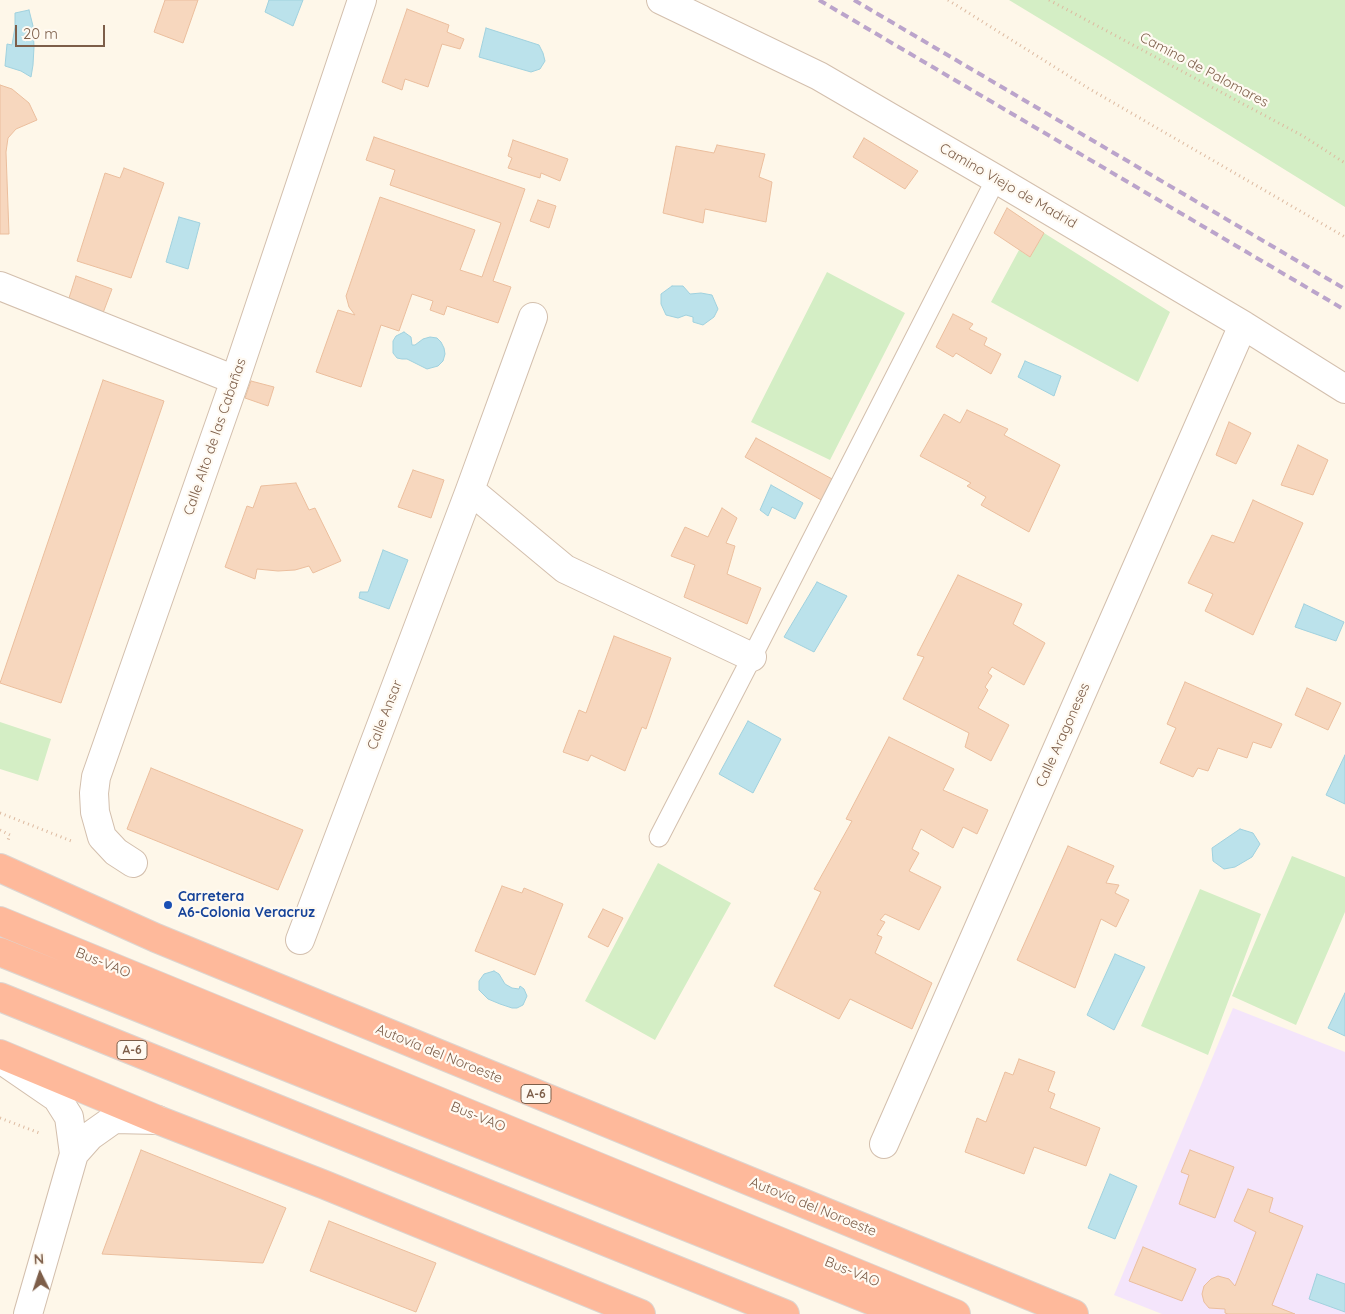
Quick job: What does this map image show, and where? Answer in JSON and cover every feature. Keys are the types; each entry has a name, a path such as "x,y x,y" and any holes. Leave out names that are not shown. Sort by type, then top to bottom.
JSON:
{"highway":[{"name":"Autovía del Noroeste","path":"0,868 156,938 1074,1314"},
{"name":"Bus-VAO","path":"0,921 956,1314"},
{"path":"0,952 905,1314"},
{"name":"A-6","path":"0,997 785,1314"},
{"path":"0,1017 265,1104"},
{"path":"0,1054 158,1120 326,1185 641,1314"}],"street":[{"name":"Calle Alto de las Cabañas","path":"133,863 116,852 102,837 95,812 94,793 96,777 235,380 362,0"},
{"name":"Camino Viejo de Madrid","path":"661,0 819,76 1242,325 1345,389"},
{"path":"0,286 235,380"},
{"name":"Calle Ansar","path":"300,940 470,490 533,317"},
{"name":"Calle Aragoneses","path":"884,1144 1242,325"},
{"path":"470,490 565,569 752,657"},
{"path":"0,1059 57,1098 69,1117 74,1154 28,1314"},
{"path":"74,1154 90,1136 114,1119 158,1120"}],"lane":[{"path":"659,837 996,179"}],"path":[{"path":"948,0 1088,88 1345,237"},
{"name":"Camino de Palomares","path":"1049,0 1303,136 1345,163"},
{"path":"0,813 74,842"},
{"path":"0,1118 44,1134 74,1154"}],"shaded area":[{"path":"1233,1008 1345,1052 1345,1314 1162,1314 1114,1295"}],"green space":[{"path":"1009,0 1345,0 1345,207 1108,60"},
{"path":"1044,233 1170,312 1138,382 991,302 1019,250 1030,257"},
{"path":"827,272 905,313 830,460 751,422"},
{"path":"0,722 51,739 38,781 0,769"},
{"path":"1292,856 1345,877 1345,912 1296,1025 1232,996"},
{"path":"658,863 731,903 655,1040 585,1001"},
{"path":"1200,889 1261,914 1208,1055 1141,1026"}],"water":[{"path":"269,0 303,0 293,26 265,12"},
{"path":"29,10 33,26 34,47 31,77 21,71 5,66 7,44 12,45 15,13"},
{"path":"486,28 539,45 545,61 540,69 531,72 479,57"},
{"path":"179,217 200,223 188,269 166,262"},
{"path":"672,286 683,286 690,294 712,295 718,309 714,317 703,325 693,322 693,317 686,315 678,318 666,315 661,304 661,294"},
{"path":"404,332 411,337 412,345 430,337 437,338 444,348 443,361 438,366 427,369 407,359 397,358 393,353 393,341 396,336"},
{"path":"1025,361 1061,376 1054,396 1018,377"},
{"path":"771,485 803,503 795,519 772,507 768,516 760,510"},
{"path":"383,550 408,560 389,609 359,598 360,592 368,592"},
{"path":"817,582 847,596 814,652 784,637"},
{"path":"1304,604 1344,622 1336,641 1295,627"},
{"path":"748,721 781,739 753,793 719,774"},
{"path":"1345,755 1345,804 1326,795"},
{"path":"1240,829 1253,833 1260,844 1252,857 1235,867 1224,869 1213,861 1212,848"},
{"path":"1115,954 1145,967 1114,1030 1087,1015"},
{"path":"494,971 499,974 505,984 512,988 519,989 520,986 524,989 527,996 523,1005 512,1008 500,1004 488,999 479,990 479,981 484,974"},
{"path":"1345,993 1345,1036 1328,1028"},
{"path":"1110,1174 1137,1186 1115,1239 1088,1228"},
{"path":"1317,1274 1345,1284 1345,1312 1309,1299"}],"building":[{"path":"165,0 198,0 183,43 154,32"},
{"path":"407,9 449,25 447,32 464,39 460,49 442,44 428,87 405,79 402,90 382,82"},
{"path":"0,85 12,89 29,103 37,120 16,129 8,138 6,152 9,234 0,234"},
{"path":"374,137 525,189 493,281 511,287 498,323 447,306 444,315 430,310 433,301 412,294 399,331 381,325 361,387 316,372 338,310 355,315 349,307 346,296 380,197 475,230 460,270 482,277 501,223 390,185 395,170 366,160"},
{"path":"864,138 918,171 905,189 853,157"},
{"path":"513,140 568,159 560,181 541,173 540,178 508,168 512,158 508,156"},
{"path":"717,145 765,154 759,177 772,182 766,222 705,209 703,223 663,213 676,146 714,153"},
{"path":"124,168 164,183 131,278 77,261 105,173 120,178"},
{"path":"538,200 556,206 549,228 530,221"},
{"path":"1007,208 1044,233 1030,257 994,233"},
{"path":"76,276 112,289 103,313 69,298"},
{"path":"953,314 973,324 969,329 987,338 984,345 1001,354 991,374 956,353 953,357 936,347"},
{"path":"103,380 164,401 61,703 0,683"},
{"path":"251,381 274,387 268,406 245,398"},
{"path":"967,410 1008,429 1004,435 1060,465 1029,532 981,505 986,497 967,486 971,483 920,456 944,414 960,423"},
{"path":"1229,422 1251,433 1236,464 1216,455"},
{"path":"756,438 834,480 823,501 745,457"},
{"path":"1298,445 1328,460 1313,495 1281,485"},
{"path":"413,470 444,480 431,518 398,507"},
{"path":"296,483 309,510 315,508 341,561 313,573 309,566 295,570 278,571 257,569 255,579 225,567 247,506 253,508 261,486"},
{"path":"1253,500 1303,523 1253,635 1205,611 1213,594 1188,583 1212,535 1234,543"},
{"path":"722,508 737,518 726,543 735,546 727,574 761,588 747,624 684,597 695,565 671,556 685,527 708,537"},
{"path":"958,575 1022,604 1013,624 1045,643 1024,685 992,667 988,673 992,676 985,687 988,690 978,708 1009,725 991,761 965,747 969,733 903,699 924,657 917,655"},
{"path":"614,636 671,658 646,729 642,727 625,771 591,755 588,761 563,752 579,710 586,713"},
{"path":"1185,682 1282,724 1271,748 1253,742 1247,758 1218,748 1208,771 1198,768 1193,777 1160,763 1176,728 1167,724"},
{"path":"1307,688 1341,703 1328,730 1295,715"},
{"path":"889,737 954,769 943,790 988,810 977,834 963,827 953,848 921,829 912,849 919,853 909,871 941,887 919,930 885,914 880,920 885,922 877,935 882,937 875,953 932,983 912,1029 850,999 839,1019 774,986 821,892 814,889 852,821 846,819"},
{"path":"151,768 303,830 278,890 127,829"},
{"path":"1068,846 1114,866 1106,883 1119,885 1115,893 1129,900 1116,927 1101,919 1075,988 1017,960"},
{"path":"502,886 522,893 524,888 563,904 535,975 475,951"},
{"path":"603,909 623,918 608,947 588,937"},
{"path":"1019,1059 1055,1072 1048,1091 1055,1094 1050,1108 1100,1128 1086,1166 1034,1147 1024,1174 965,1152 977,1118 986,1122 1005,1072 1013,1075"},
{"path":"141,1150 286,1208 263,1263 102,1254"},
{"path":"1190,1150 1234,1167 1215,1218 1179,1204 1189,1175 1181,1172"},
{"path":"1248,1189 1273,1198 1269,1212 1303,1226 1272,1305 1295,1314 1228,1314 1225,1313 1225,1309 1209,1308 1204,1302 1202,1294 1204,1286 1211,1279 1218,1276 1229,1279 1235,1286 1256,1232 1234,1221"},
{"path":"329,1221 436,1263 416,1312 310,1271"},
{"path":"1143,1247 1196,1269 1182,1301 1129,1281"}],"railway":[{"path":"819,0 1345,310"},
{"path":"854,0 1345,289"}],"place":[{"name":"Carretera A6-Colonia Veracruz","path":"168,905"}]}
